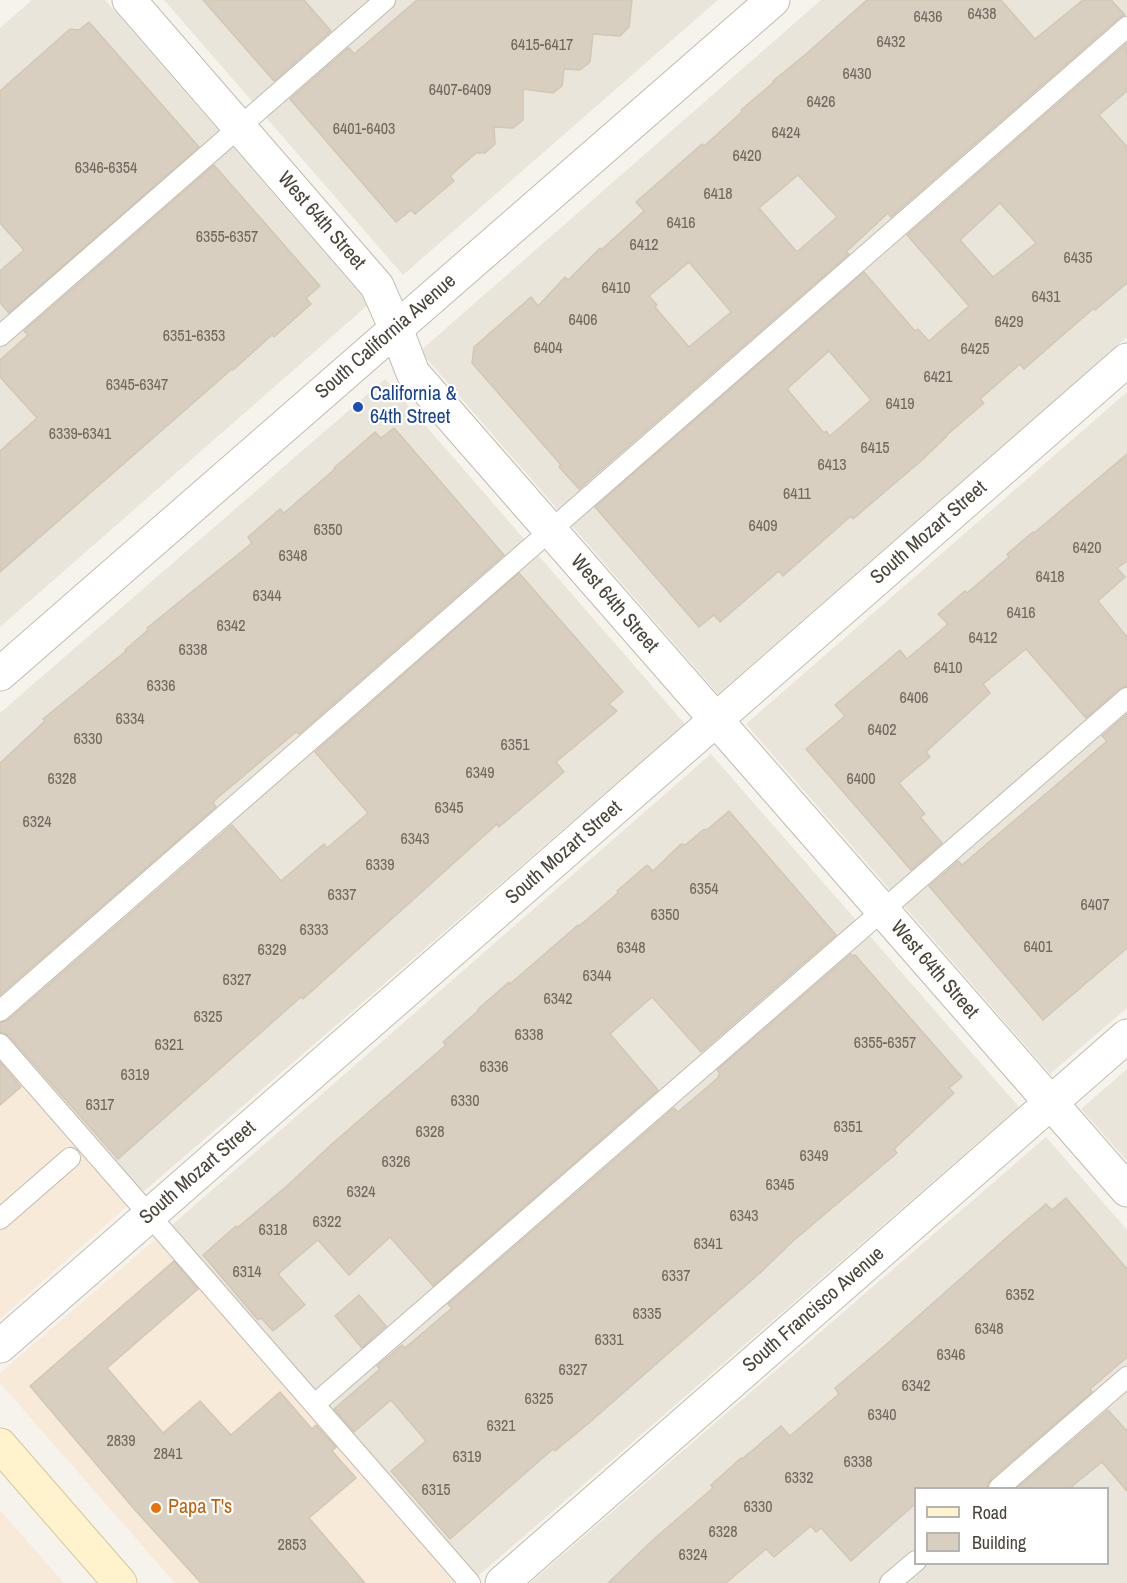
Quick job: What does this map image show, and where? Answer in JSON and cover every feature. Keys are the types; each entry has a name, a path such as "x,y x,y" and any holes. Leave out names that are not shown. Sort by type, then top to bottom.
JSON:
{"main road":[{"path":"0,1445 120,1583"}],"street":[{"name":"West 64th Street","path":"129,0 377,286 413,373 1127,1190"},
{"name":"South California Avenue","path":"0,675 773,0"},
{"name":"South Mozart Street","path":"0,1346 1127,360"},
{"name":"South Francisco Avenue","path":"502,1583 1127,1036"}],"lane":[{"path":"0,336 385,0"},
{"path":"0,1011 1127,27"},
{"path":"315,1404 1127,698"},
{"path":"0,1044 470,1583"},
{"path":"0,1219 70,1158"},
{"path":"1000,1487 1127,1377"},
{"path":"890,1583 914,1562"}],"shaded area":[{"path":"32,0 105,0 369,304 0,627 0,28"},
{"path":"164,0 718,0 403,275"},
{"path":"821,0 1127,0 1127,337 718,694 420,351"},
{"path":"385,379 685,724 135,1199 0,1044 0,713"},
{"path":"1127,392 1127,1008 1050,1074 746,724"},
{"path":"711,754 1019,1107 470,1583 164,1232"},
{"path":"0,1044 135,1199 0,1319"},
{"path":"1127,1069 1127,1161 1081,1109"},
{"path":"1046,1137 1127,1230 1127,1583 530,1583"},
{"path":"164,1232 470,1583 175,1583 0,1383 0,1373"},
{"path":"0,1510 64,1583 0,1583"}],"building":[{"path":"203,0 304,0 331,31 274,81"},
{"path":"417,0 632,0 629,27 620,36 593,34 590,62 580,70 564,69 562,86 553,93 523,89 523,120 513,128 494,127 495,144 485,153 476,153 450,176 454,181 415,214 411,210 396,222 290,99 347,49 349,48 354,54"},
{"path":"867,0 1001,0 1035,39 1083,0 1111,0 1125,15 891,217 888,213 846,252 849,254 579,489 559,467 561,465 472,363 474,347 531,297 538,306 565,277 568,280 600,248 601,250 644,211 636,202 702,144 704,146 773,81","holes":["798,175 837,217 796,251 759,208","689,262 731,312 689,347 655,307 657,305 649,296"]},
{"path":"89,22 199,147 9,313 0,303 0,271 24,250 0,223 0,91 70,29 79,30"},
{"path":"1127,43 1127,91 1099,115 1127,147 1127,283 1095,310 1094,308 1024,369 1020,364 980,399 984,403 921,461 853,519 851,516 783,576 779,571 720,622 714,615 699,627 595,507 864,272 915,331 918,329 929,341 969,306 907,235","holes":["1000,203 1036,243 993,277 960,240","829,351 871,400 830,436 826,431 824,433 787,389"]},
{"path":"214,165 320,286 306,298 311,304 274,337 272,335 232,369 0,572 0,451 37,418 0,377 0,360 28,335 24,331"},
{"path":"394,428 504,555 299,734 296,732 216,799 213,803 216,807 0,995 0,763 45,721 43,719 126,651 148,630 147,628 252,543 248,537 280,509 284,513 375,432 381,438"},
{"path":"1127,454 1127,561 1117,568 1125,577 1098,601 1127,637 1127,686 1119,689 1086,718 1026,649 983,684 990,693 926,752 930,757 899,783 925,814 920,817 942,843 911,870 806,749 845,716 835,705 900,650 907,659 946,626 947,623 938,614 965,591 967,593 1009,557 1007,554"},
{"path":"519,573 623,692 609,704 617,711 556,762 564,772 499,827 497,824 303,999 301,997 118,1159 9,1036 0,1032 0,1023 8,1020 232,825 281,881 324,844 327,848 368,813 315,752"},
{"path":"1127,714 1127,948 1043,1020 929,886 958,861 962,865 1107,741 1102,736"},
{"path":"729,811 836,935 701,1052 652,997 610,1034 658,1090 433,1286 390,1237 349,1275 318,1240 278,1274 305,1305 273,1331 261,1318 258,1320 203,1255 288,1185 446,1045 443,1042 478,1009 618,893 617,891 647,865 653,871 681,844 685,845"},
{"path":"851,954 855,955 962,1077 949,1088 954,1093 894,1149 897,1153 793,1241 760,1273 590,1422 555,1451 553,1449 450,1539 391,1471 426,1441 391,1400 354,1432 334,1409 380,1369 377,1366 402,1345 405,1348 452,1308 448,1304 674,1108 678,1112 719,1077 717,1070"},
{"path":"0,1062 21,1087 0,1105"},
{"path":"1066,1198 1127,1269 1127,1357 1090,1389 1092,1392 991,1479 987,1487 914,1487 914,1505 851,1561 821,1528 816,1532 811,1526 774,1557 766,1549 726,1583 608,1583 655,1538 713,1488 711,1485 741,1458 781,1426 790,1436 839,1394 835,1388 1013,1232 1046,1204 1052,1210"},
{"path":"174,1261 198,1289 107,1368 163,1433 200,1401 231,1435 280,1392 312,1429 316,1425 336,1447 332,1451 356,1478 309,1518 365,1583 201,1583 135,1510 30,1386"},
{"path":"359,1295 386,1326 362,1348 335,1316"},
{"path":"1108,1410 1127,1431 1127,1491 1102,1462 1071,1487 1018,1487"}],"place":[{"name":"California & 64th Street","path":"358,407"},
{"name":"Papa T's","path":"156,1508"}]}
